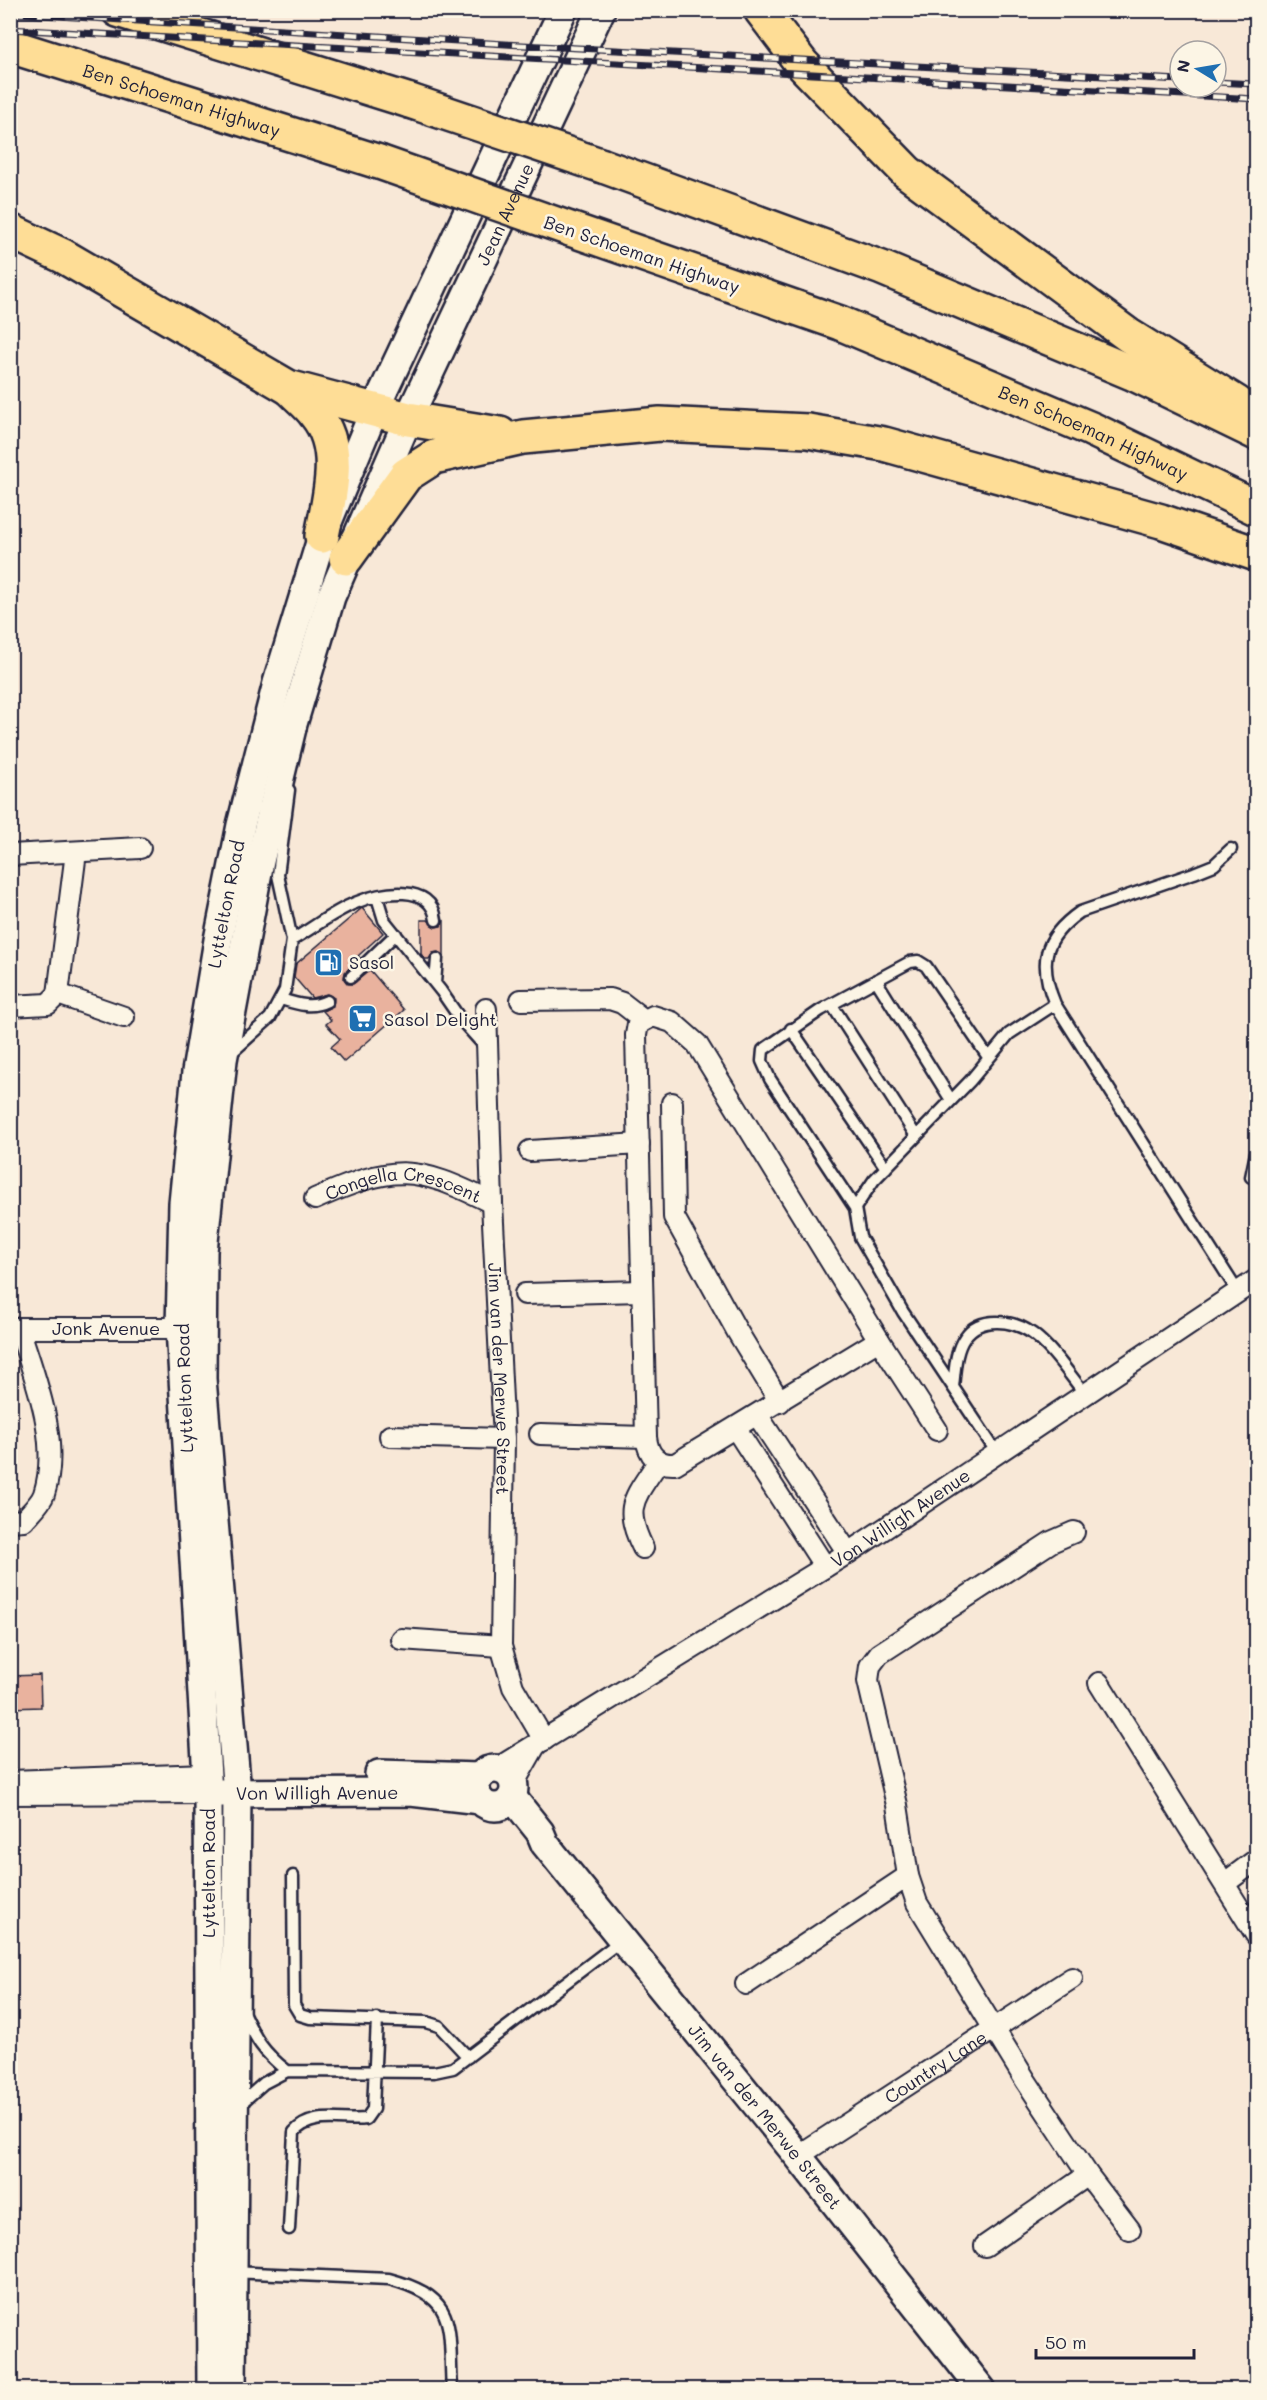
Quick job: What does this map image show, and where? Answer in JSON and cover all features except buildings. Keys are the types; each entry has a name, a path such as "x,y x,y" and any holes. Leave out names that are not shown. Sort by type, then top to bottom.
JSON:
{"highway":[{"path":"118,10 410,100 603,166 882,268 1132,373 1257,433"},
{"path":"761,10 802,64 907,172 1128,334 1257,415"},
{"name":"Ben Schoeman Highway","path":"10,46 379,162 840,323 1091,429 1257,508"},
{"path":"10,231 63,256 288,387 408,419 523,437"},
{"path":"288,387 317,416 332,456 334,547"},
{"path":"334,547 406,475 434,457 523,437 660,424 808,431 884,444 1161,521 1257,555"}],"main road":[{"name":"Jean Avenue","path":"374,411 563,10"},
{"name":"Jean Avenue","path":"408,419 601,10"},
{"name":"Lyttelton Road","path":"211,2390 207,1783 191,1328 183,1203 196,1072 218,939 242,825 277,683 334,547 374,411"},
{"name":"Lyttelton Road","path":"232,2390 237,1783 202,1379 191,1328 223,1060 260,861 293,724 331,597 334,547 408,419"},
{"name":"Von Willigh Avenue","path":"207,1783 411,1792 496,1789"},
{"name":"Jim van der Merwe Street","path":"496,1789 526,1833 545,1844 623,1939 982,2390"}],"street":[{"path":"10,855 140,848"},
{"path":"10,1006 48,1004 58,994 76,852"},
{"path":"58,994 124,1017"},
{"path":"521,1000 610,999 622,1003 644,1020"},
{"name":"Jim van der Merwe Street","path":"486,1009 492,1203 504,1439 501,1646 513,1687 539,1743"},
{"path":"879,1340 758,1416 675,1464 658,1462 647,1449 636,1035 638,1024 653,1017 672,1022 697,1044 879,1340 938,1430"},
{"path":"672,1103 674,1217 737,1331 780,1402"},
{"path":"530,1150 639,1144"},
{"name":"Congella Crescent","path":"315,1199 360,1179 395,1172 442,1179 492,1203"},
{"name":"Von Willigh Avenue","path":"496,1789 525,1749 539,1743 848,1553 1257,1280"},
{"path":"525,1294 642,1291"},
{"name":"Jonk Avenue","path":"15,1328 191,1328"},
{"path":"10,1521 24,1520 44,1496 49,1462 44,1411 15,1328"},
{"path":"758,1416 848,1553"},
{"path":"736,1429 825,1567"},
{"path":"540,1434 646,1437"},
{"path":"390,1436 504,1439"},
{"path":"642,1548 632,1527 633,1500 658,1462"},
{"path":"1074,1532 1051,1542 895,1642 879,1654 870,1666 868,1681 897,1805 908,1876 927,1922 1088,2175 1130,2230"},
{"path":"401,1639 501,1646"},
{"path":"1099,1683 1257,1935"},
{"name":"Von Willigh Avenue","path":"10,1781 207,1783"},
{"name":"Von Willigh Avenue","path":"10,1794 207,1783"},
{"path":"1225,1883 1257,1860"},
{"path":"746,1984 908,1876"},
{"name":"Country Lane","path":"798,2156 1072,1978"},
{"path":"986,2246 1088,2175"}],"lane":[{"path":"223,1060 270,1018 281,999 292,940 278,875 287,814 293,724"},
{"path":"1231,849 1214,865 1080,912 1066,921 1053,937 1044,961 1044,975 1055,1004 1238,1292"},
{"path":"292,940 356,902 377,897 408,893 421,895 432,904 436,920"},
{"path":"377,897 380,913 461,1020 487,1049"},
{"path":"351,977 396,934"},
{"path":"435,983 437,959"},
{"path":"988,1057 926,966 918,962 910,962 791,1029 763,1050 762,1061 855,1208 860,1237 903,1312 997,1453"},
{"path":"876,980 951,1100"},
{"path":"281,999 313,1006 327,1001"},
{"path":"855,1208 874,1180 951,1100 1009,1034 1055,1004"},
{"path":"832,1005 916,1136"},
{"path":"791,1029 886,1168"},
{"path":"1251,1177 1257,1153"},
{"path":"953,1387 957,1352 965,1335 990,1321 1004,1322 1032,1333 1085,1394"},
{"path":"293,1876 294,2005 300,2015 310,2018 426,2022 439,2026 468,2057"},
{"path":"234,2110 264,2083 287,2071 434,2072 453,2068 623,1939"},
{"path":"236,1997 257,2042 267,2056 287,2071"},
{"path":"289,2229 294,2132 302,2123 312,2119 366,2119 373,2109 377,2019"},
{"path":"232,2272 389,2278 414,2285 438,2300 447,2321 452,2390"}],"railway":[{"path":"10,13 522,45 1168,79"},
{"path":"10,29 1256,99"},
{"path":"1228,83 1256,84"}],"place":[{"name":"Sasol","path":"328,962"},
{"name":"Sasol Delight","path":"363,1019"}]}
